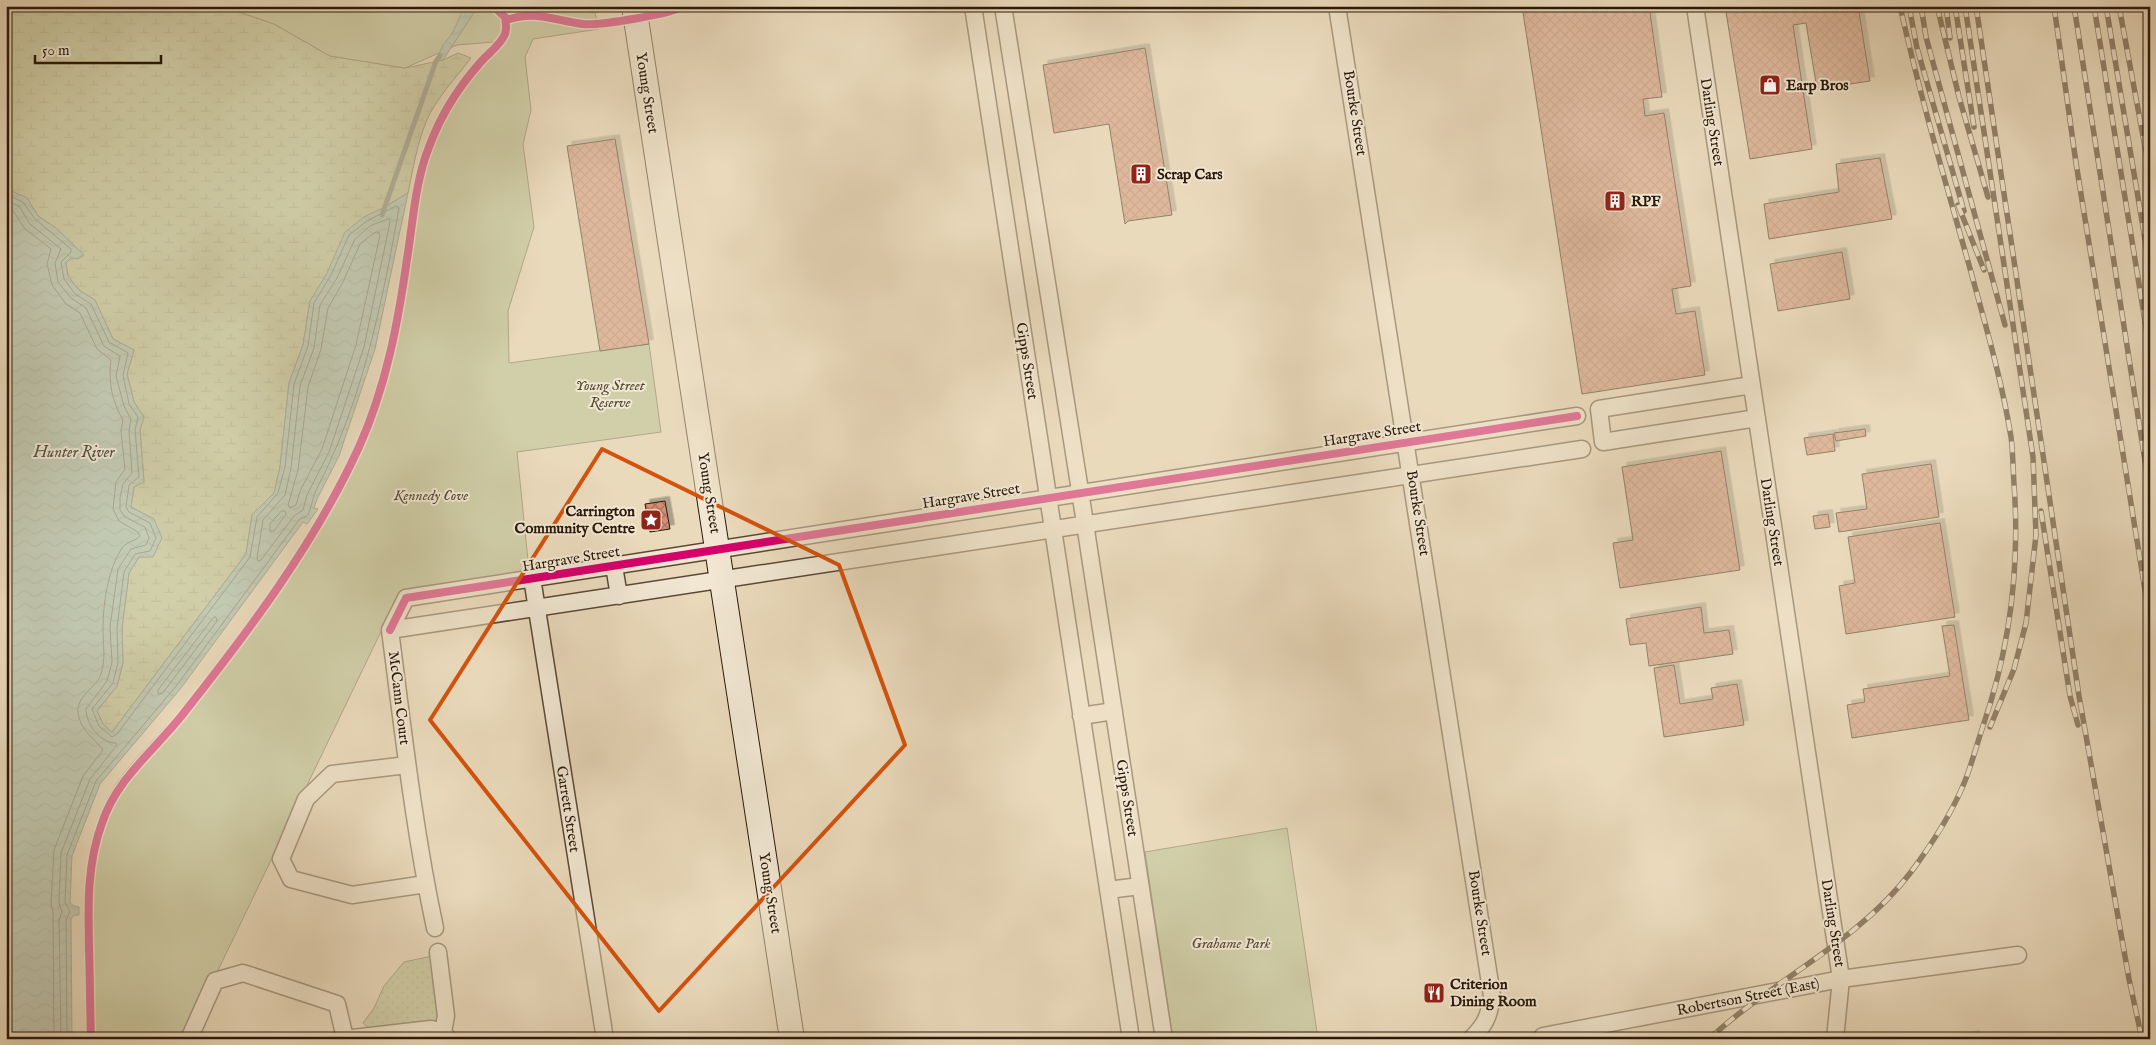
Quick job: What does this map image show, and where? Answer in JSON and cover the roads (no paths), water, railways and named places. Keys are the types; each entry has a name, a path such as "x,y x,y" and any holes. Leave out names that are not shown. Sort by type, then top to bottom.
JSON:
{"main road":[{"name":"Young Street","path":"634,6 792,1039"}],"street":[{"name":"Gipps Street","path":"973,6 1131,1039"},
{"name":"Gipps Street","path":"1003,6 1164,1039"},
{"name":"Darling Street","path":"1694,6 1841,979 1835,1039"},
{"name":"Bourke Street","path":"1338,7 1492,996 1488,1017 1481,1029 1471,1039"},
{"path":"1752,385 1599,409 1603,442 1757,418"},
{"name":"Hargrave Street","path":"390,630 406,598 1577,416"},
{"path":"390,630 1582,449"},
{"name":"Hargrave Street","path":"614,566 619,596"},
{"name":"Garrett Street","path":"532,578 605,1039"},
{"name":"McCann Court","path":"390,630 407,765 435,928"},
{"path":"1081,716 1114,711"},
{"name":"McCann Court","path":"407,765 332,774 306,799 281,858 291,879 352,895 426,884"},
{"path":"1108,890 1140,886"},
{"path":"189,1039 215,981 243,973 337,1004 344,1038 431,1029 446,1036 446,1016 438,952"},
{"name":"Robertson Street (East)","path":"1540,1039 1543,1036 1841,979 2018,955"}],"water":[{"path":"464,8 475,11 443,60 436,61 443,45 452,34"},
{"name":"Hunter River","path":"6,186 9,190 27,198 38,216 56,228 84,255 78,259 71,258 66,263 68,276 79,290 95,300 113,339 134,350 127,374 134,402 144,417 140,430 144,482 134,487 131,507 154,519 162,538 153,557 139,557 129,573 122,628 123,662 117,686 97,711 103,724 112,732 246,554 252,515 274,493 280,467 289,383 303,345 310,301 327,273 345,232 364,217 408,193 375,349 339,456 317,499 314,508 318,509 307,524 303,522 181,688 100,784 72,856 70,903 79,907 79,915 74,915 71,919 72,1039 6,1039"}],"waterway":[{"path":"382,215 436,61 440,56"}],"railway":[{"path":"1709,1039 1760,998 1866,920 1911,872 1941,828 1965,781 1992,697 2006,637 2014,576 2015,545 2011,437 1993,354 1925,107 1900,6"},
{"path":"1909,6 1917,48 1964,211"},
{"path":"1921,6 1926,37 2005,325"},
{"path":"1937,6 1959,97 1988,197"},
{"path":"1946,6 1950,38"},
{"path":"1955,6 1974,127"},
{"path":"1965,6 2033,457 2036,535 2026,623 2014,669 1990,727"},
{"path":"1976,6 2079,696 2129,979 2142,1039"},
{"path":"2054,6 2076,163 2150,621"},
{"path":"2074,6 2150,493"},
{"path":"2094,6 2150,352"},
{"path":"2106,6 2150,269"},
{"path":"2119,6 2150,174"},
{"path":"1958,205 1984,270"},
{"path":"2041,511 2070,696 2078,725"}],"place":[{"name":"Earp Bros","path":"1770,85"},
{"name":"Scrap Cars","path":"1141,174"},
{"name":"RPF","path":"1615,201"},
{"name":"Carrington Community Centre","path":"651,520"},
{"name":"Criterion Dining Room","path":"1434,993"}],"park label":[{"name":"Young Street Reserve","path":"610,394"},
{"name":"Kennedy Cove","path":"431,495"},
{"name":"Grahame Park","path":"1231,943"}]}
